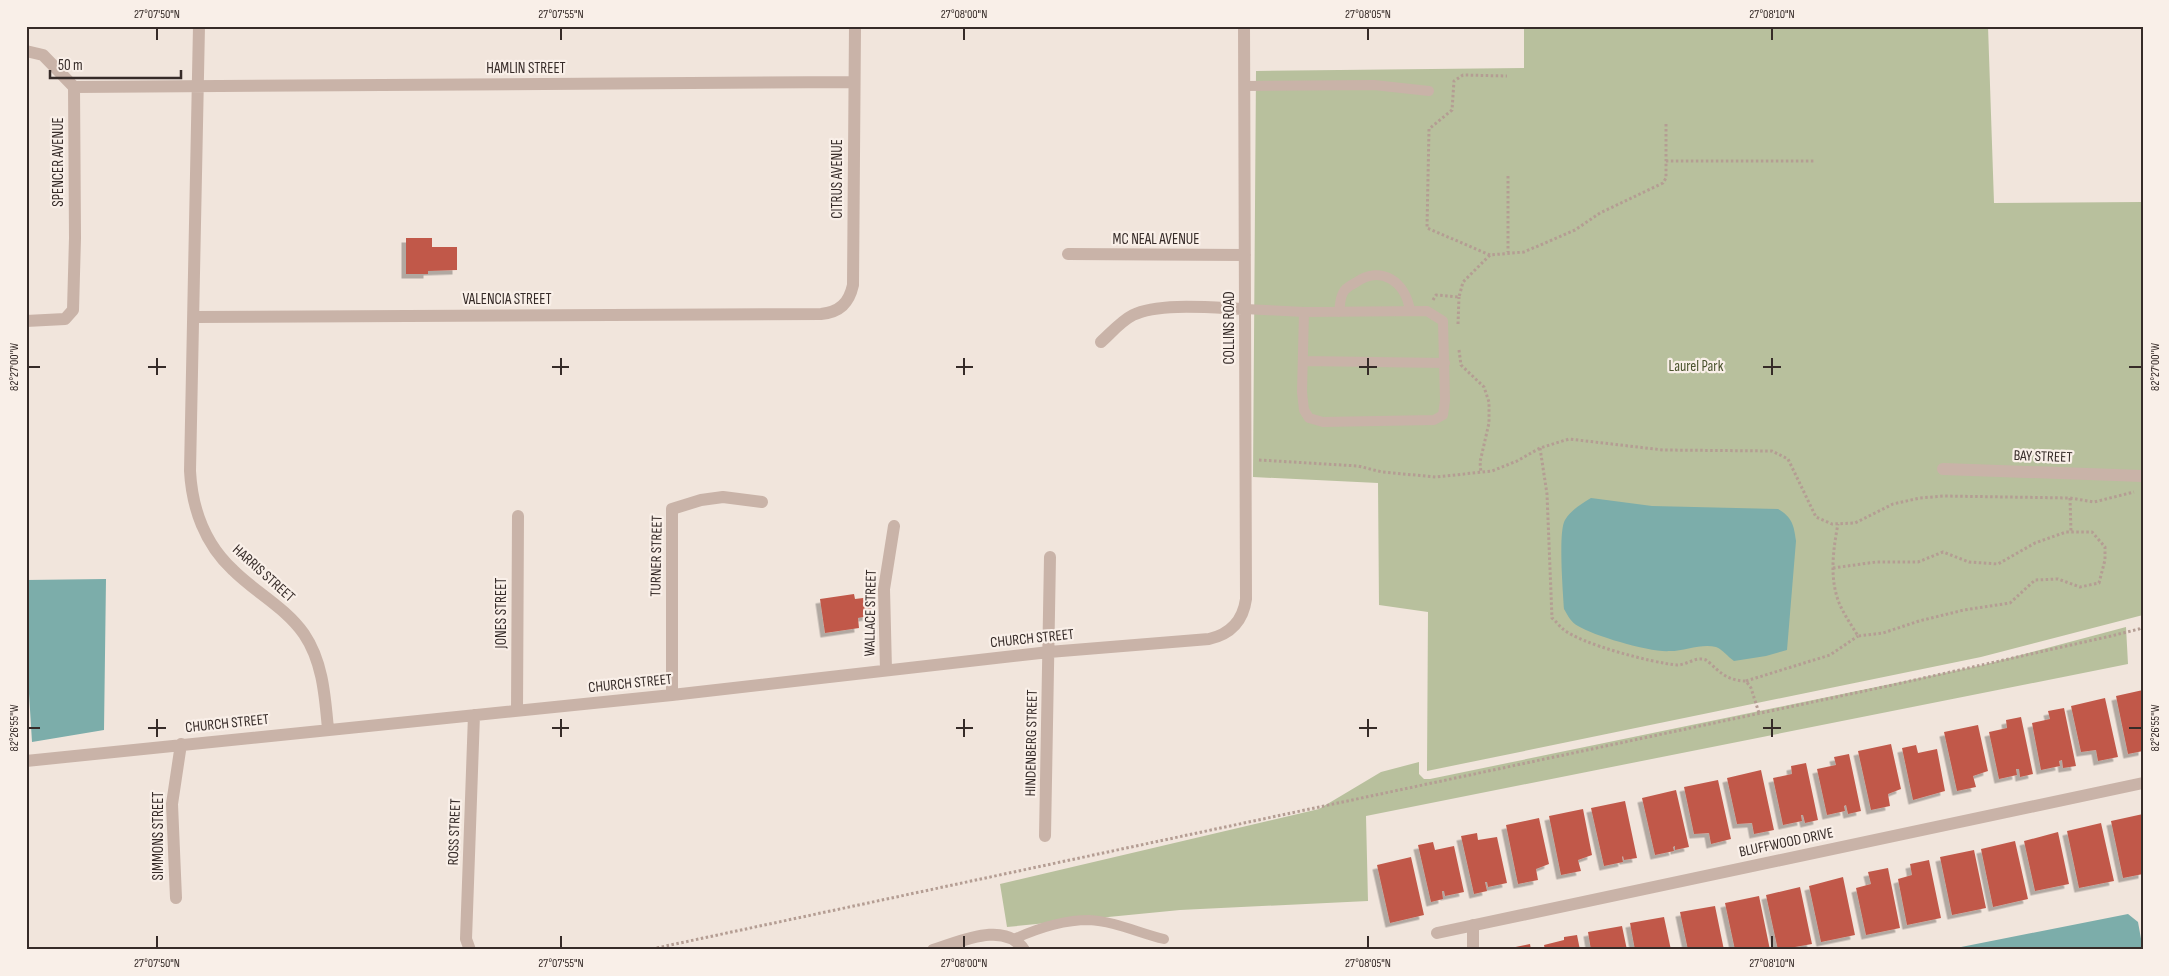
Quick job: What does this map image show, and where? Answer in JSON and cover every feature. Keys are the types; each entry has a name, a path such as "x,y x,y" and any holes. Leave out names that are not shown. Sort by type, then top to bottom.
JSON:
{"street":[{"path":"194,317 199,26"},
{"name":"CITRUS AVENUE","path":"821,314 838,310 845,304 851,295 853,285 855,26"},
{"name":"COLLINS ROAD","path":"1234,627 1243,614 1246,598 1244,26"},
{"path":"26,51 43,55 74,87 198,86"},
{"name":"HAMLIN STREET","path":"198,86 854,82"},
{"name":"SPENCER AVENUE","path":"26,321 65,319 73,310 75,238 74,87"},
{"name":"MC NEAL AVENUE","path":"1068,254 1245,256"},
{"path":"1101,342 1127,319 1148,310 1168,308 1245,308"},
{"name":"VALENCIA STREET","path":"194,317 821,314"},
{"name":"HARRIS STREET","path":"194,317 190,471 194,507 209,540 232,570 281,608 304,634 319,668 324,687 328,729"},
{"name":"BAY STREET","path":"1943,469 2143,476"},
{"name":"TURNER STREET","path":"672,695 672,509 701,500 723,497 762,502"},
{"name":"JONES STREET","path":"517,710 518,516"},
{"name":"WALLACE STREET","path":"886,670 884,589 894,526"},
{"name":"HINDENBERG STREET","path":"1046,836 1050,557"},
{"name":"CHURCH STREET","path":"26,761 672,695 1049,652 1208,639 1223,634 1234,627"},
{"name":"ROSS STREET","path":"470,950 466,939 474,715"},
{"name":"SIMMONS STREET","path":"176,898 172,804 180,744"},
{"name":"BLUFFWOOD DRIVE","path":"1437,932 2143,783"},
{"path":"1472,925 1473,950"},
{"path":"933,950 992,934 1003,934 1014,938 1024,950"}],"lane":[{"path":"1244,86 1374,85 1429,91"},
{"path":"1339,312 1342,293 1346,288 1361,279 1375,276 1392,279 1402,288 1408,297 1410,311"},
{"path":"1245,308 1304,312 1427,311 1444,321 1446,400 1443,415 1434,420 1323,422 1309,418 1304,410 1302,392 1304,312"},
{"path":"1303,361 1445,363"},
{"path":"1014,938 1048,927 1089,920 1118,925 1164,939"}],"path":[{"path":"1506,76 1463,75 1454,81 1452,110 1429,128 1427,228 1490,255 1524,252 1575,230 1600,213 1663,183 1666,178 1666,124"},
{"path":"1666,161 1814,161"},
{"path":"1508,176 1508,252"},
{"path":"1458,331 1459,297 1463,282 1490,255"},
{"path":"1427,311 1436,295 1459,297"},
{"path":"1458,348 1461,366 1484,387 1489,402 1489,423 1480,462 1481,473"},
{"path":"1246,460 1358,466 1382,472 1436,476 1492,471 1517,461 1540,448 1569,439 1663,450 1772,450 1788,459 1816,517 1832,524 1855,523 1893,504 1920,498 1944,496 2070,498 2094,502 2143,489"},
{"path":"1540,448 1547,494 1552,618 1557,624 1563,630 1579,639 1603,648 1670,664 1679,665 1693,659 1707,660 1722,674 1736,681 1746,681 1830,655 1858,636 1883,633 1919,621 1964,610 2010,603 2035,580 2058,579 2080,587 2099,584 2105,560 2105,547 2092,532 2071,532 2034,543 1998,564 1969,562 1943,552 1918,562 1876,562 1833,568"},
{"path":"2070,498 2071,532"},
{"path":"1838,524 1833,547 1833,568 1840,604 1858,636"},
{"path":"648,950 1888,686 2141,628"},
{"path":"1746,681 1751,688 1759,713"}],"green space":[{"name":"Laurel Park","path":"1524,26 1988,26 1994,203 2143,202 2143,615 1981,657 1427,771 1428,612 1379,605 1378,483 1253,477 1256,71 1524,68"},
{"path":"2126,627 2128,664 1366,816 1368,901 1180,910 1007,927 1000,884 1319,809 1381,772 1419,762 1419,774 1424,779 1430,779 1983,665"}],"water":[{"path":"1591,498 1652,506 1778,509 1783,512 1791,522 1796,541 1787,650 1766,656 1734,661 1716,647 1705,646 1676,651 1662,651 1637,647 1609,639 1576,624 1570,619 1564,609 1563,526 1570,513"},
{"path":"106,579 104,730 32,742 26,645 26,580"},
{"path":"2128,914 2138,922 2143,950 1946,950"}],"building":[{"path":"406,238 432,238 432,247 457,247 457,270 428,271 428,274 406,274"},
{"path":"854,594 855,599 871,597 873,615 858,618 859,628 825,633 820,599"},
{"path":"2143,690 2143,751 2128,754 2116,696"},
{"path":"2105,698 2118,757 2098,761 2096,750 2081,752 2071,706"},
{"path":"2064,708 2076,766 2063,768 2062,760 2059,761 2060,766 2041,770 2032,723 2050,719 2048,711"},
{"path":"2021,717 2033,774 2020,777 2019,769 2016,769 2017,775 1999,779 1989,732 2007,728 2006,720"},
{"path":"1978,725 1988,771 1973,776 1976,787 1957,791 1944,732"},
{"path":"1891,744 1901,789 1888,794 1890,806 1871,810 1858,751"},
{"path":"1916,745 1918,753 1937,749 1945,791 1913,800 1902,748"},
{"path":"1849,754 1861,811 1848,814 1846,805 1844,806 1845,811 1827,815 1817,769 1836,765 1834,757"},
{"path":"1806,763 1818,820 1805,823 1803,815 1801,815 1802,821 1783,825 1773,778 1792,774 1791,766"},
{"path":"1761,770 1774,830 1754,834 1752,823 1737,824 1727,778"},
{"path":"1718,780 1731,839 1711,844 1709,833 1694,834 1684,787"},
{"path":"1676,790 1689,847 1675,850 1675,846 1673,847 1674,851 1655,855 1642,798"},
{"path":"1625,801 1637,858 1624,860 1623,856 1623,862 1604,866 1591,808"},
{"path":"1583,809 1592,855 1578,860 1581,871 1561,875 1549,816"},
{"path":"2143,814 2143,874 2123,878 2111,821"},
{"path":"1539,818 1549,864 1536,869 1538,880 1518,884 1506,825"},
{"path":"2101,823 2114,881 2079,888 2067,831"},
{"path":"2058,832 2069,884 2035,891 2024,841"},
{"path":"1477,833 1478,840 1497,837 1507,883 1488,887 1487,882 1485,882 1487,891 1474,894 1461,836"},
{"path":"2015,841 2028,899 1993,907 1981,849"},
{"path":"1433,842 1435,850 1454,846 1464,892 1445,896 1444,891 1442,891 1443,899 1431,902 1418,845"},
{"path":"1974,850 1986,908 1952,915 1940,857"},
{"path":"1411,857 1424,915 1390,923 1377,865"},
{"path":"1929,860 1941,918 1907,925 1898,879 1912,875 1910,864"},
{"path":"1888,868 1900,928 1866,935 1856,888 1871,884 1868,872"},
{"path":"1843,877 1855,935 1821,942 1809,886"},
{"path":"1800,887 1812,944 1778,950 1766,895"},
{"path":"1759,896 1770,950 1735,950 1725,903"},
{"path":"1715,906 1724,950 1688,950 1680,912"},
{"path":"1664,917 1671,950 1635,950 1630,923"},
{"path":"1622,926 1627,950 1591,950 1588,932"},
{"path":"1577,935 1580,950 1545,950 1544,945 1564,940 1564,937"},
{"path":"1530,944 1531,950 1506,950 1506,949"}]}
